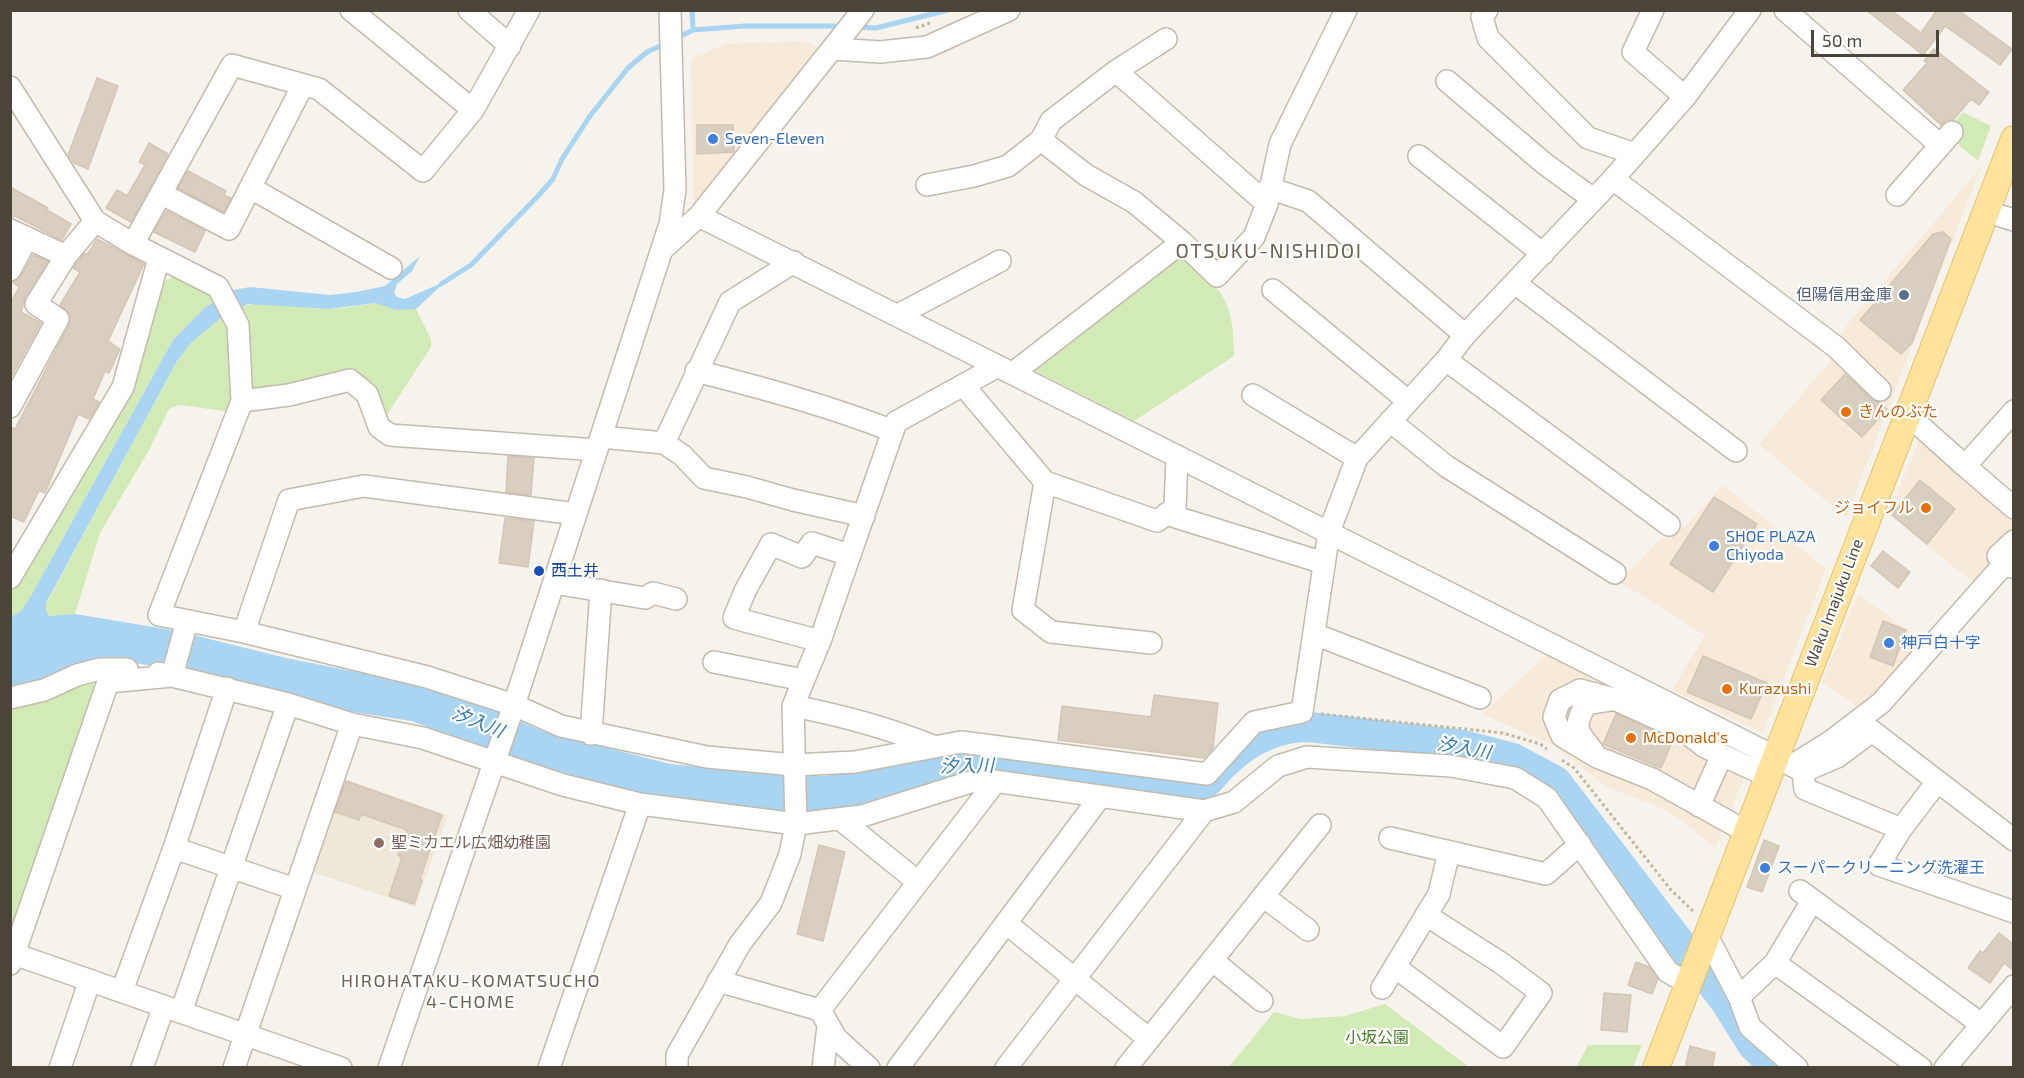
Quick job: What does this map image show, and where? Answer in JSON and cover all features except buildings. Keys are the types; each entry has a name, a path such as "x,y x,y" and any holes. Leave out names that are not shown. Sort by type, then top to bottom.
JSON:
{"main road":[{"name":"Waku Imajuku Line","path":"1656,1068 1747,832 1785,767 1908,415 2013,139"}],"street":[{"path":"351,10 473,110"},
{"path":"469,10 510,46"},
{"path":"133,244 232,65 319,89 423,171 473,110 529,10"},
{"path":"389,1068 514,705 663,248 674,207 670,10"},
{"path":"663,248 699,216 863,10"},
{"path":"833,49 880,52 927,47 1009,10"},
{"path":"1041,140 1086,175 1134,202 1182,242 1217,276 1254,237 1268,196 1280,144 1346,10"},
{"path":"1487,10 1482,17 1488,38 1588,138 1635,154"},
{"path":"1653,10 1633,52 1685,97"},
{"path":"10,87 96,221 133,244 218,287 238,325 242,401 159,615 244,632 427,677 514,705 561,726 707,757 794,765 855,762 961,742 1207,774 1254,722 1302,712 1329,532 1357,458 1466,335 1635,154 1685,97 1750,10"},
{"path":"1785,10 1946,139 1897,195"},
{"path":"927,185 974,176 1008,166 1041,140 1051,121 1116,71 1166,39"},
{"path":"1116,71 1268,196 1308,201 1466,335"},
{"path":"1447,81 1545,164 1593,199"},
{"path":"162,194 229,229 303,85"},
{"path":"1419,156 1543,254"},
{"path":"1613,179 1836,347 1880,390"},
{"path":"251,188 372,248 391,268"},
{"path":"1985,211 2013,220"},
{"path":"699,216 1329,532 1785,767 1805,789 1901,829"},
{"path":"10,407 58,319 36,304 66,256 96,221"},
{"path":"10,270 19,234 66,256"},
{"path":"677,1068 677,1055 718,981 740,944 771,903 790,854 796,824 793,706 820,641 896,422 964,386 1006,369 1182,242"},
{"path":"10,578 123,387 159,258"},
{"path":"898,315 1000,261"},
{"path":"664,443 730,302 794,262"},
{"path":"1516,284 1736,451"},
{"path":"1273,290 1408,401"},
{"path":"1446,360 1669,525"},
{"path":"696,371 854,415 893,431"},
{"path":"242,401 289,395 350,380 367,394 384,431 599,443 664,443 682,455 704,478 864,516"},
{"path":"964,386 1044,482 1157,520 1175,508 1177,456"},
{"path":"1253,395 1357,458"},
{"path":"1965,466 2013,411"},
{"path":"1908,415 2013,508"},
{"path":"1390,421 1446,466 1615,573"},
{"path":"1044,482 1023,610 1051,632 1151,643"},
{"path":"244,632 290,500 364,486 576,514"},
{"path":"1166,514 1324,563"},
{"path":"1785,767 1830,742 1881,703 2009,566 1998,556 2013,541"},
{"path":"820,641 734,618 745,591 771,544 802,557 812,543 849,555"},
{"path":"554,583 645,598 653,593 676,599"},
{"path":"591,734 601,591"},
{"path":"172,676 187,621"},
{"path":"1314,634 1480,698"},
{"path":"714,662 803,680"},
{"path":"10,698 44,690 77,675 100,669 135,669 227,688 352,724 423,738 563,785 640,804 796,824 862,816 980,779 1204,811 1234,802 1278,766 1307,757 1451,766 1515,777 1547,798 1668,972 1688,983"},
{"path":"172,676 108,682 12,958 90,980 341,1068"},
{"path":"122,991 174,848 227,688"},
{"path":"1747,832 1652,778 1597,757 1562,736 1554,717 1560,700 1580,690 1614,699 1684,731 1705,747 1722,755 1785,767 1837,757 1872,731 2013,840"},
{"path":"142,1068 172,1009 231,867 288,704"},
{"path":"793,706 836,714 909,736 933,746"},
{"path":"234,1068 352,724"},
{"path":"1699,806 1722,755"},
{"path":"824,1068 824,1018 918,882 996,781"},
{"path":"1937,782 1901,829 1879,865 2013,912"},
{"path":"898,1068 1100,797"},
{"path":"549,1068 640,804"},
{"path":"1006,1068 1204,811"},
{"path":"840,819 918,882"},
{"path":"1126,1068 1320,825"},
{"path":"1390,838 1546,874 1580,844"},
{"path":"174,848 295,889"},
{"path":"1382,988 1439,894 1449,852"},
{"path":"1739,997 1774,963 1806,896 1981,1024"},
{"path":"1263,897 1308,930"},
{"path":"1395,967 1503,1047 1541,993 1501,963 1426,915"},
{"path":"1006,923 1149,1039"},
{"path":"1705,942 1739,997 1750,1027 1797,1068"},
{"path":"1212,960 1262,1001"},
{"path":"1774,963 1921,1068"},
{"path":"60,1068 90,980"},
{"path":"718,981 824,1018 836,1038 869,1068"},
{"path":"1946,1068 2013,986"}],"shaded area":[{"path":"804,41 818,47 694,201 691,59 726,44"},
{"path":"1981,167 1846,518 1759,444 1829,363 1846,326"},
{"path":"1920,437 2013,516 2013,525 1985,558 1994,566 1978,586 1889,515"},
{"path":"1723,485 1826,569 1763,733 1672,690 1705,635 1620,582 1658,541 1686,526"},
{"path":"1858,594 1926,643 1862,710 1822,682"},
{"path":"1549,653 1754,754 1715,848 1685,823 1662,808 1607,787 1553,745 1482,714"},
{"name":"聖ミカエル広畑幼稚園","path":"342,778 448,815 415,907 310,871"}],"green space":[{"path":"1963,112 1991,126 1978,161 1955,142 1952,125"},
{"path":"1181,254 1207,277 1223,297 1231,321 1234,356 1134,421 1031,369"},
{"path":"176,275 208,291 214,301 205,307 173,340 32,594 22,610 11,618 10,592 131,388 159,292 165,281"},
{"path":"262,303 330,309 376,303 396,309 416,309 431,339 431,347 383,421 354,376 259,395 248,387 242,307"},
{"path":"222,317 233,335 232,412 180,405 169,409 149,450 100,533 75,614 50,616 46,610 46,604 177,361 191,343"},
{"path":"99,672 11,933 11,705"},
{"name":"小坂公園","path":"1385,1004 1469,1067 1229,1067 1274,1012 1301,1019 1345,1016"},
{"path":"1588,1045 1642,1045 1633,1067 1576,1067"}],"water":[{"path":"420,256 412,271 397,284 394,293 397,297 405,299 446,281 416,309 396,310 376,303 329,309 248,304 222,317 191,343 177,361 46,603 49,616 75,614 177,631 286,658 432,687 481,704 542,731 670,764 772,774 825,776 908,760 968,757 1042,783 972,773 854,809 782,814 633,793 532,763 411,721 347,711 263,688 155,666 112,660 11,692 10,618 22,610 32,594 173,340 205,307 234,290 250,287 330,295 356,292 385,286"}],"waterway":[{"path":"692,10 693,30"},
{"path":"856,27 876,28 948,10"},
{"path":"675,39 693,30 745,26 844,26"},
{"path":"441,284 471,265 553,179 562,159 590,116 628,68 647,52 667,43"},
{"name":"汐入川","path":"947,765 991,763 1178,794 1204,785 1238,752 1257,740 1287,729 1309,727 1463,745 1513,758 1556,781 1724,1000 1753,1046 1776,1068"}],"place":[{"name":"Seven-Eleven","path":"713,139"},
{"name":"但陽信用金庫","path":"1904,295"},
{"name":"きんのぶた","path":"1846,412"},
{"name":"ジョイフル","path":"1926,508"},
{"name":"SHOE PLAZA Chiyoda","path":"1714,546"},
{"name":"西土井","path":"539,571"},
{"name":"神戸白十字","path":"1889,643"},
{"name":"Kurazushi","path":"1727,689"},
{"name":"McDonald's","path":"1631,738"},
{"name":"聖ミカエル広畑幼稚園","path":"379,843"},
{"name":"スーパークリーニング洗濯王","path":"1765,868"}],"district":[{"name":"OTSUKU-NISHIDOI","path":"1269,251"},
{"name":"HIROHATAKU-KOMATSUCHO 4-CHOME","path":"471,991"}]}
